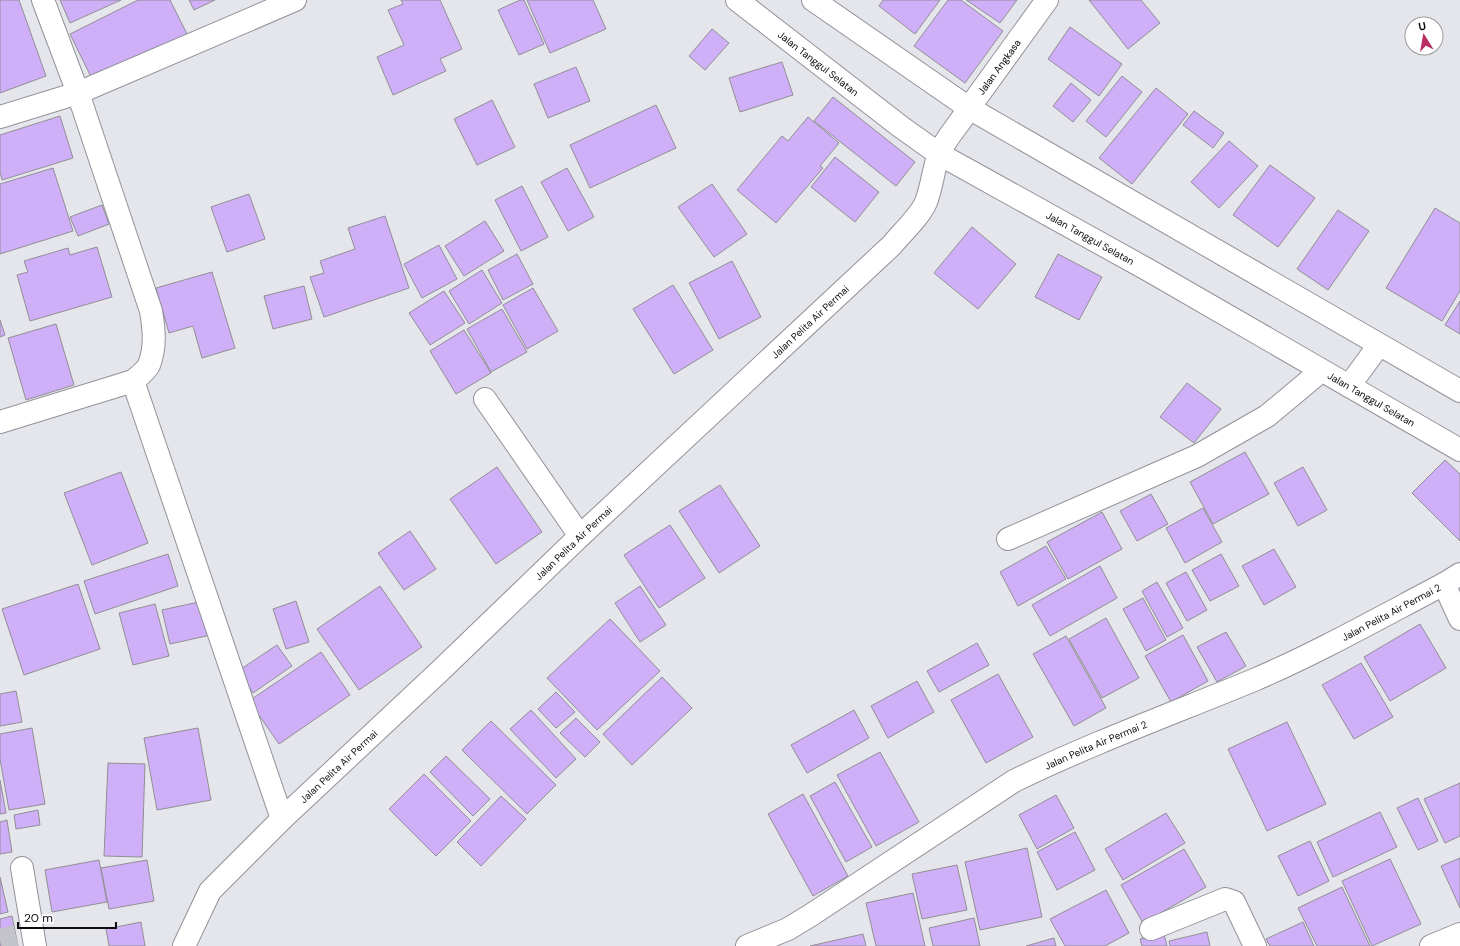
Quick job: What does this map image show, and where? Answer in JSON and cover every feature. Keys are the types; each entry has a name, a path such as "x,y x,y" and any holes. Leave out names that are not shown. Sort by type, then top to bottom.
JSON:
{"street":[{"path":"0,422 133,381 148,366 153,347 154,332 151,311 78,93 43,0"},
{"path":"0,117 78,93 295,0"},
{"name":"Jalan Tanggul Selatan","path":"737,0 901,128 939,154 1150,271 1460,450"},
{"path":"813,0 966,112 1460,391"},
{"name":"Jalan Angkasa","path":"951,134 1047,0"},
{"name":"Jalan Pelita Air Permai","path":"184,946 210,891 282,818 441,670 580,536 892,245 926,204 939,154 951,134"},
{"path":"1348,386 1379,345"},
{"path":"1008,539 1197,456 1268,416 1321,371"},
{"path":"133,381 282,818"},
{"path":"485,399 580,536"},
{"path":"1452,579 1460,619"},
{"name":"Jalan Pelita Air Permai 2","path":"747,946 790,938 1014,781 1048,764 1280,668 1452,579"},
{"path":"22,868 35,946"},
{"path":"1151,929 1225,899 1234,902 1255,946"},
{"path":"1431,946 1460,934"}],"building":[{"path":"0,0 19,0 46,76 0,93"},
{"path":"60,0 121,0 70,23"},
{"path":"138,0 170,0 187,34 93,81 70,34"},
{"path":"189,0 215,0 194,10"},
{"path":"401,0 440,0 462,49 440,59 446,71 393,95 377,57 404,45 388,10 403,4"},
{"path":"520,0 524,0 544,44 519,55 498,10"},
{"path":"527,0 593,0 606,29 550,53"},
{"path":"883,0 940,0 915,34 879,6"},
{"path":"948,0 961,0 1003,31 965,83 914,46"},
{"path":"966,0 1017,0 1000,23"},
{"path":"1089,0 1141,0 1160,23 1128,49"},
{"path":"1070,27 1122,64 1099,96 1048,59"},
{"path":"712,29 729,43 705,70 689,56"},
{"path":"782,62 793,95 740,112 729,78"},
{"path":"576,67 590,101 548,118 534,84"},
{"path":"1122,76 1142,92 1106,137 1086,121"},
{"path":"1071,83 1091,100 1073,122 1053,106"},
{"path":"1156,88 1188,114 1132,184 1099,158"},
{"path":"833,97 915,162 896,186 814,121"},
{"path":"492,100 515,147 477,165 454,119"},
{"path":"656,105 676,148 590,188 570,145"},
{"path":"1194,111 1224,133 1213,148 1183,125"},
{"path":"60,116 73,158 2,180 0,172 0,135"},
{"path":"808,117 839,143 820,166 823,168 776,223 737,190 782,136 788,141"},
{"path":"1229,141 1258,166 1219,208 1191,182"},
{"path":"835,157 879,192 855,222 811,187"},
{"path":"1270,165 1315,198 1278,247 1233,215"},
{"path":"53,168 73,231 0,254 0,184"},
{"path":"567,168 594,217 568,231 541,182"},
{"path":"712,184 747,234 714,257 678,207"},
{"path":"522,186 548,237 521,251 495,200"},
{"path":"249,194 265,239 227,252 211,207"},
{"path":"102,205 109,224 78,236 70,217"},
{"path":"1435,208 1460,223 1460,291 1442,321 1386,288"},
{"path":"1338,210 1369,231 1328,290 1297,269"},
{"path":"385,216 409,288 324,317 310,277 324,273 320,261 355,249 348,228"},
{"path":"485,221 504,251 464,276 445,246"},
{"path":"972,227 1016,264 978,309 934,273"},
{"path":"439,245 457,279 422,298 404,264"},
{"path":"97,247 112,297 30,321 17,275 28,272 24,261 68,248 70,255"},
{"path":"517,254 533,284 503,300 488,270"},
{"path":"1058,254 1102,277 1079,320 1035,297"},
{"path":"732,261 761,317 719,339 689,283"},
{"path":"482,270 502,303 469,324 449,291"},
{"path":"212,272 235,348 202,358 193,326 169,333 156,288"},
{"path":"673,285 713,350 674,374 633,309"},
{"path":"304,286 312,319 273,329 264,296"},
{"path":"533,288 558,331 527,349 503,305"},
{"path":"444,291 465,323 430,345 409,313"},
{"path":"1460,301 1460,334 1445,325"},
{"path":"502,309 527,352 491,372 467,329"},
{"path":"0,320 5,335 0,337"},
{"path":"56,324 74,385 26,400 8,338"},
{"path":"464,330 491,373 456,394 430,351"},
{"path":"1187,383 1221,409 1194,443 1160,417"},
{"path":"1245,452 1269,494 1213,524 1190,482"},
{"path":"1445,460 1460,474 1460,541 1412,493"},
{"path":"497,467 542,532 496,564 450,499"},
{"path":"1303,467 1327,510 1298,526 1274,483"},
{"path":"121,472 148,543 92,565 64,493"},
{"path":"720,485 760,546 719,573 679,511"},
{"path":"1151,494 1168,524 1137,541 1120,511"},
{"path":"1203,508 1222,542 1185,563 1166,528"},
{"path":"1102,512 1122,549 1068,579 1047,542"},
{"path":"670,525 705,578 659,608 624,555"},
{"path":"410,531 436,569 404,590 378,553"},
{"path":"1046,546 1066,579 1018,606 1000,572"},
{"path":"1274,549 1296,587 1264,605 1242,566"},
{"path":"168,554 178,586 95,614 84,581"},
{"path":"1221,554 1239,586 1210,601 1192,570"},
{"path":"1100,566 1117,598 1050,636 1032,605"},
{"path":"1186,572 1207,610 1187,621 1166,583"},
{"path":"1157,582 1183,628 1167,637 1142,591"},
{"path":"78,584 100,649 24,675 2,609"},
{"path":"380,586 422,647 359,690 317,629"},
{"path":"640,586 666,625 640,642 615,603"},
{"path":"1143,598 1166,640 1146,651 1123,609"},
{"path":"203,601 211,635 170,644 162,610"},
{"path":"296,601 309,642 286,649 273,609"},
{"path":"155,604 169,656 133,665 119,613"},
{"path":"1106,618 1139,678 1102,698 1069,639"},
{"path":"610,619 660,671 597,730 547,678"},
{"path":"1420,624 1446,668 1390,701 1364,657"},
{"path":"1226,632 1246,666 1217,682 1197,647"},
{"path":"1183,635 1208,681 1171,702 1145,656"},
{"path":"1066,636 1106,708 1074,726 1033,654"},
{"path":"977,643 989,665 939,692 927,671"},
{"path":"277,645 292,666 253,693 238,671"},
{"path":"321,652 350,695 279,744 249,701"},
{"path":"1361,663 1393,717 1354,739 1322,685"},
{"path":"998,674 1033,737 986,763 951,700"},
{"path":"662,677 692,708 632,765 603,734"},
{"path":"917,681 934,712 888,738 871,706"},
{"path":"16,691 22,722 0,726 0,694"},
{"path":"556,692 575,712 556,728 538,709"},
{"path":"531,710 576,759 556,778 510,729"},
{"path":"854,710 869,738 807,773 791,745"},
{"path":"576,718 600,742 585,757 560,733"},
{"path":"491,721 556,785 527,814 462,750"},
{"path":"1287,722 1326,804 1267,831 1228,749"},
{"path":"32,728 45,804 9,810 0,759 0,734"},
{"path":"198,728 211,800 157,810 144,738"},
{"path":"880,752 919,822 876,846 837,775"},
{"path":"446,756 490,799 473,816 430,772"},
{"path":"108,763 145,764 142,857 104,856"},
{"path":"424,774 471,821 436,856 389,809"},
{"path":"0,780 6,813 0,814"},
{"path":"835,782 872,847 846,862 810,796"},
{"path":"1460,783 1460,836 1445,843 1424,799"},
{"path":"803,794 848,876 813,896 768,814"},
{"path":"1056,795 1074,828 1037,849 1019,815"},
{"path":"501,796 526,819 481,866 457,842"},
{"path":"1418,798 1438,841 1418,850 1397,808"},
{"path":"38,810 40,825 16,829 14,815"},
{"path":"1380,812 1397,847 1333,877 1317,842"},
{"path":"1166,813 1185,843 1123,880 1105,849"},
{"path":"7,820 12,852 0,854 0,822"},
{"path":"1075,832 1095,870 1057,890 1037,852"},
{"path":"1310,841 1329,881 1298,896 1278,856"},
{"path":"1027,848 1042,917 980,930 965,862"},
{"path":"1184,849 1206,887 1143,923 1121,885"},
{"path":"1460,858 1460,908 1441,866"},
{"path":"1390,859 1421,924 1372,946 1342,881"},
{"path":"99,860 107,902 52,912 45,870"},
{"path":"147,860 154,901 109,909 101,868"},
{"path":"957,865 967,910 922,919 912,874"},
{"path":"0,877 8,912 0,914"},
{"path":"1342,887 1370,946 1317,946 1298,908"},
{"path":"1106,890 1129,933 1105,946 1065,946 1050,919"},
{"path":"913,893 925,946 876,946 866,903"},
{"path":"12,916 18,946 0,946 0,919"},
{"path":"974,918 980,946 933,946 929,928"},
{"path":"141,922 145,946 109,946 106,929"},
{"path":"1303,922 1314,946 1270,946 1266,939"},
{"path":"1207,932 1210,946 1170,946 1169,941"},
{"path":"863,934 866,946 810,946"},
{"path":"1164,934 1167,946 1142,946 1140,939"},
{"path":"1054,938 1056,946 1026,946"}],"tunnel":[{"path":"0,940 16,936"}]}
